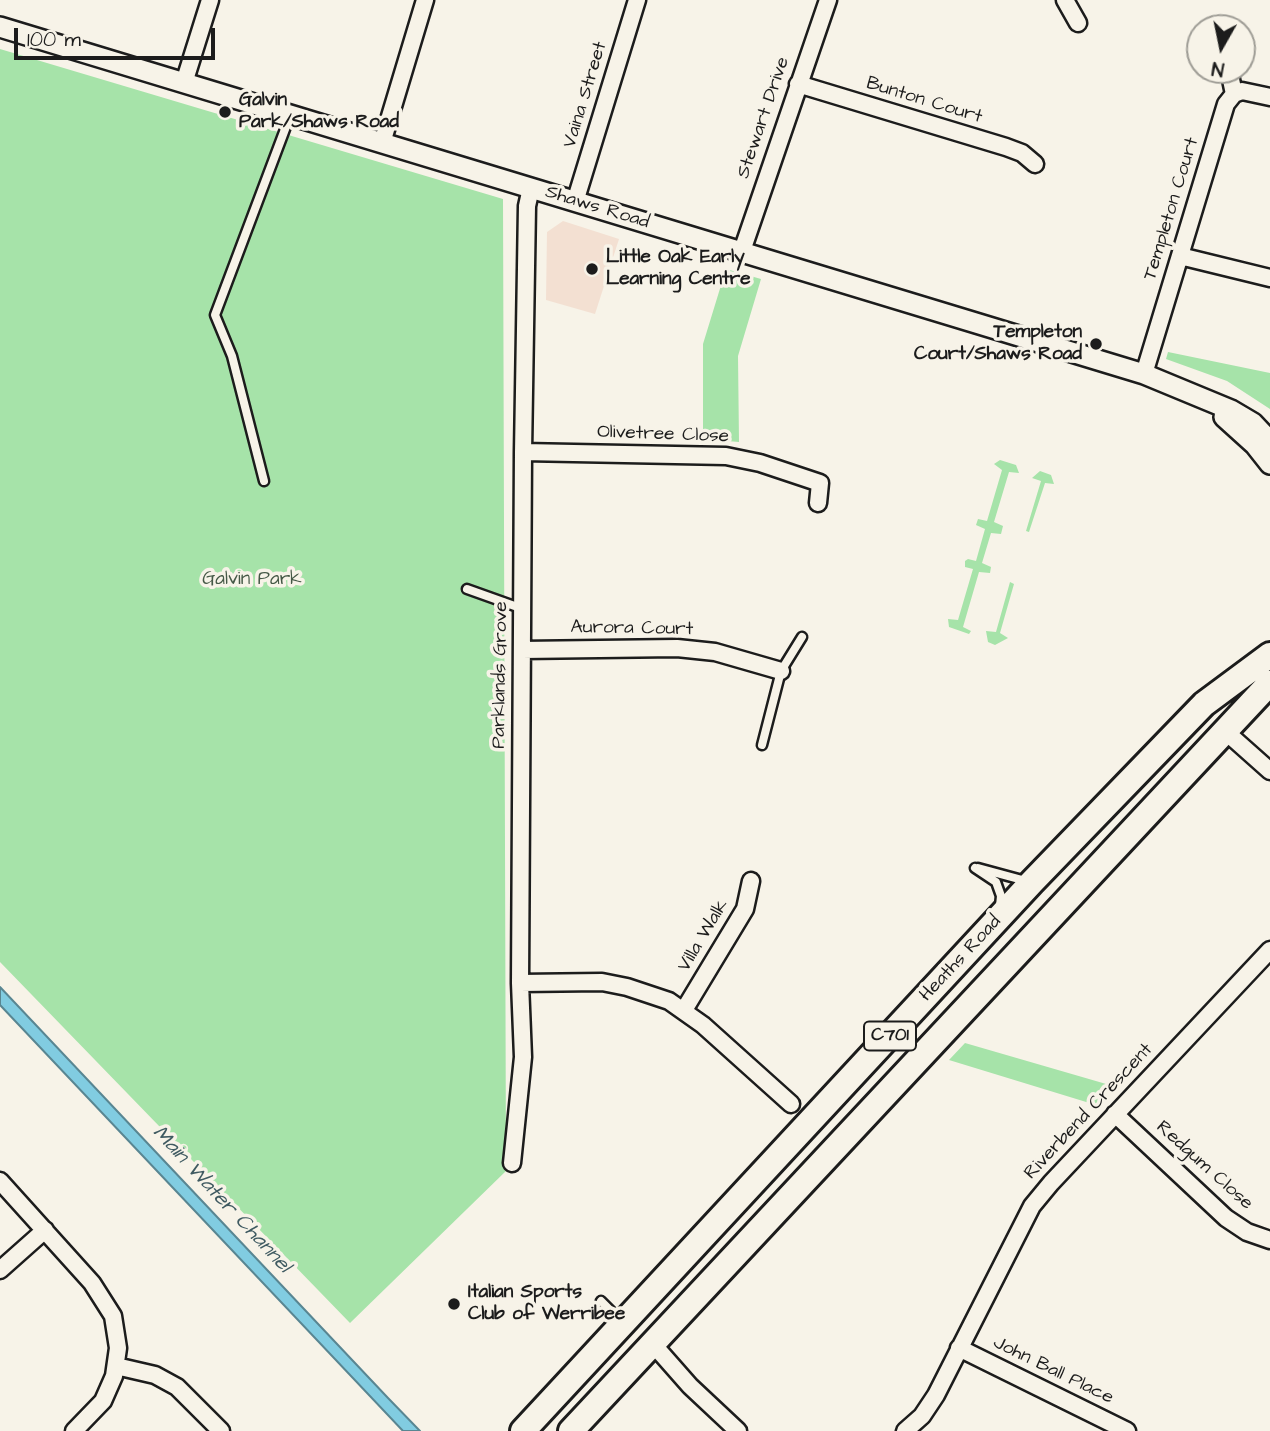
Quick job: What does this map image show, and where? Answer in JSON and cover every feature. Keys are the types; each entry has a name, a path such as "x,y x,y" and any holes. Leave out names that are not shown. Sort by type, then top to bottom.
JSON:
{"main road":[{"name":"Heaths Road","path":"523,1431 1032,882 1205,704 1270,655"},
{"name":"Heaths Road","path":"571,1431 1270,683"},
{"path":"624,1323 649,1347"}],"street":[{"path":"184,83 210,0"},
{"path":"382,143 425,0"},
{"name":"Vaina Street","path":"575,202 637,0"},
{"name":"Stewart Drive","path":"742,251 828,0"},
{"path":"1065,0 1077,23"},
{"name":"Shaws Road","path":"0,27 1144,374 1231,410 1253,424 1270,440"},
{"name":"Bunton Court","path":"798,84 1006,147 1022,153 1035,164"},
{"path":"1232,84 1234,94 1246,91 1270,97"},
{"name":"Templeton Court","path":"1144,374 1224,109 1234,94"},
{"name":"Parklands Grove","path":"512,1163 523,1057 520,983 523,452 527,206 531,188"},
{"path":"1180,256 1270,278"},
{"name":"Shaws Road","path":"1192,394 1238,428 1270,464"},
{"name":"Olivetree Close","path":"523,452 726,456 760,463 820,483 818,503"},
{"name":"Aurora Court","path":"522,650 677,648 715,652 781,671"},
{"path":"1225,732 1270,771"},
{"name":"Villa Walk","path":"684,1010 745,909 751,881"},
{"name":"Riverbend Crescent","path":"905,1431 932,1402 1032,1206 1270,950"},
{"path":"520,983 602,982 646,993 684,1010 791,1104"},
{"name":"Redgum Close","path":"1115,1114 1226,1218 1247,1232 1270,1240"},
{"path":"0,1181 92,1283 108,1306 117,1337 116,1366 103,1401 74,1431"},
{"path":"0,1270 46,1230"},
{"path":"649,1347 738,1431"},
{"name":"John Ball Place","path":"960,1348 1127,1431"},
{"path":"116,1366 155,1375 177,1387 221,1431"}],"lane":[{"path":"264,481 232,356 215,315 290,115"},
{"path":"467,589 523,609"},
{"path":"762,745 781,671 802,637"},
{"path":"935,987 948,964 1001,905 996,882 975,868 993,870 1032,882"},
{"path":"601,1301 624,1323"}],"shaded area":[{"path":"563,221 619,239 595,314 546,300 547,232"}],"green space":[{"name":"Galvin Park","path":"0,49 503,199 506,1171 350,1323 0,962"},
{"path":"726,269 761,279 738,356 739,442 703,439 703,344"},
{"path":"1168,352 1270,373 1270,409 1227,381 1166,359"},
{"path":"1000,460 1016,465 1019,473 1009,472 994,522 1003,526 1001,534 991,533 982,563 991,567 990,573 979,572 963,627 971,631 969,634 949,627 948,619 958,620 973,569 965,567 965,561 976,561 985,529 976,525 978,519 987,521 1002,470 994,464"},
{"path":"1040,471 1051,475 1054,484 1045,483 1029,532 1026,531 1041,481 1032,478"},
{"path":"1010,582 1014,584 1000,633 1008,638 995,645 988,642 986,631 996,632"},
{"path":"965,1043 1113,1086 1096,1105 949,1060"}],"water":[{"path":"0,987 420,1431 403,1431 0,1005"}],"place":[{"name":"Galvin Park/Shaws Road","path":"225,112"},
{"name":"Little Oak Early Learning Centre","path":"592,269"},
{"name":"Templeton Court/Shaws Road","path":"1096,344"},
{"name":"Italian Sports Club of Werribee","path":"454,1304"}],"water label":[{"name":"Main Water Channel","path":"221,1200"}]}
